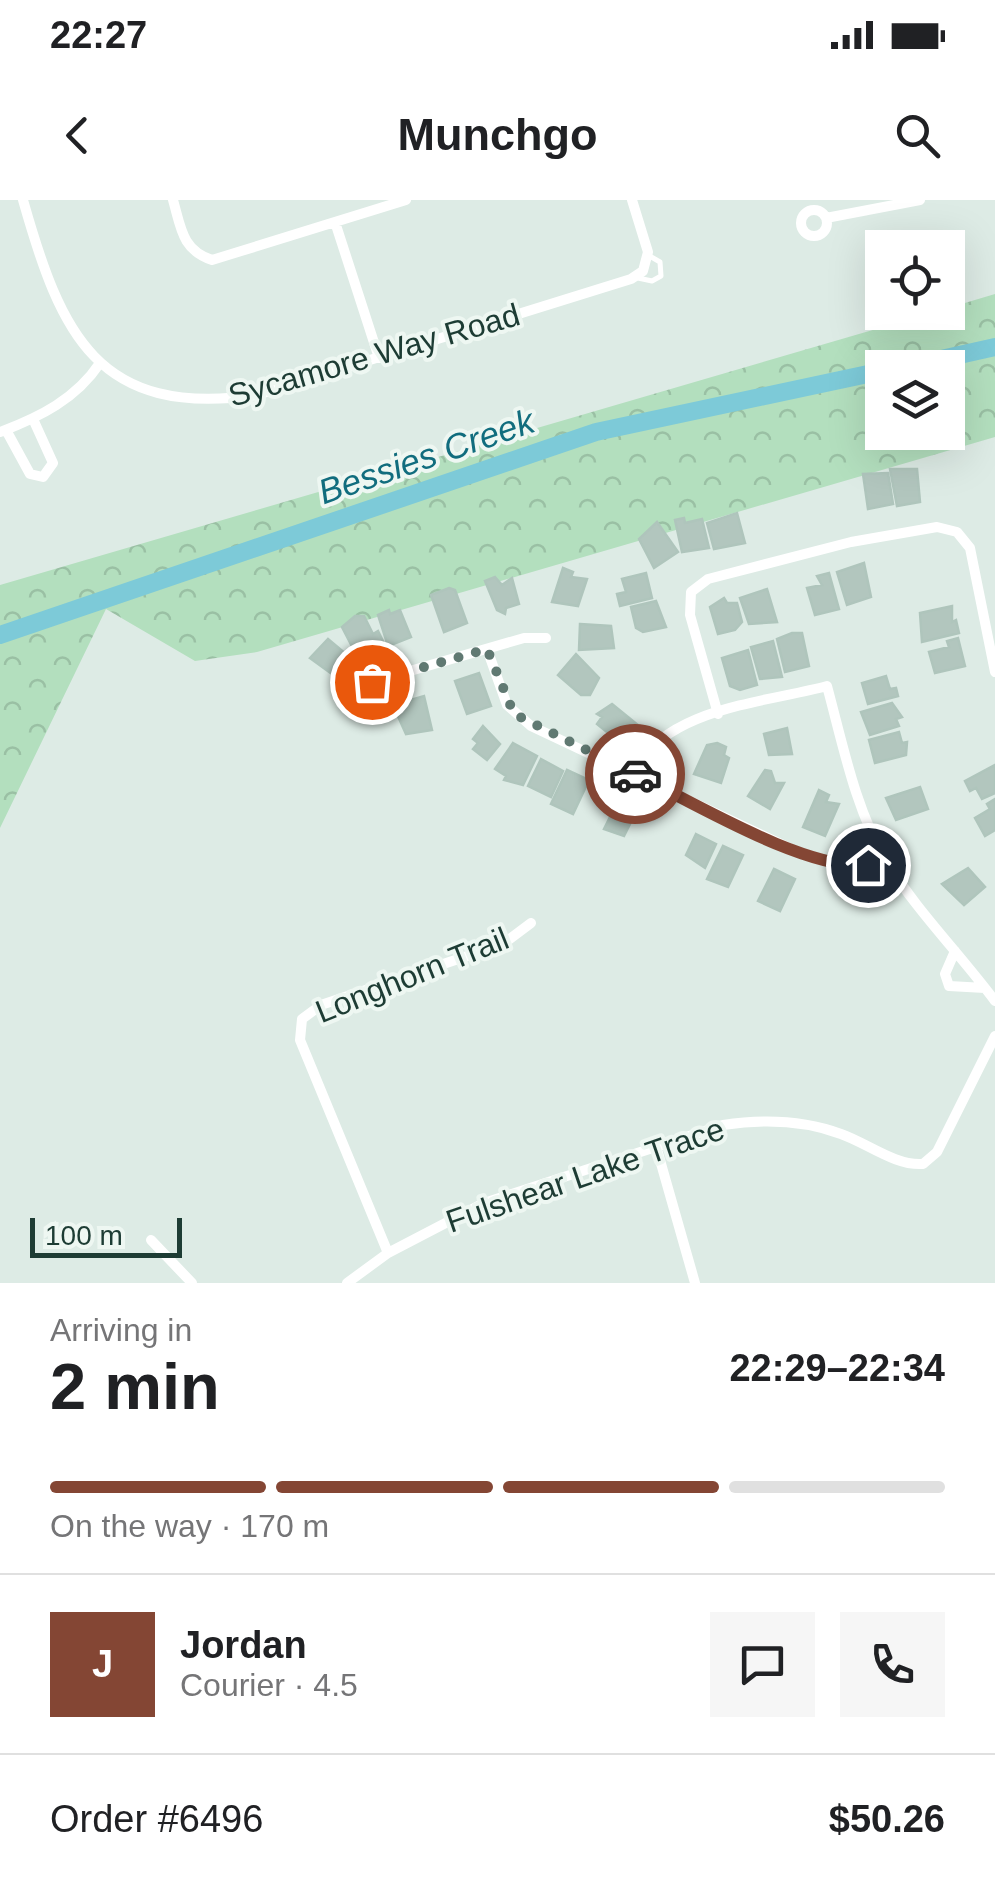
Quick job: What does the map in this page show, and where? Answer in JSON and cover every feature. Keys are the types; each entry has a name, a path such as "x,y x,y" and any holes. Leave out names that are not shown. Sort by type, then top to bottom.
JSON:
{"street":[{"path":"23,200 46,280 65,321 100,363 79,390 33,419 3,431 30,474 43,477 53,463 33,419"},
{"path":"173,200 185,243 196,255 212,260 406,200"},
{"path":"632,200 647,261"},
{"path":"826,218 920,200"},
{"path":"335,222 378,358"},
{"name":"Sycamore Way Road","path":"100,363 164,396 212,402 257,395 635,277 647,261"},
{"path":"718,714 690,616 692,592 708,579 852,542 937,527 957,532 970,548 995,672"},
{"path":"372,682 524,638 546,638"},
{"path":"487,649 514,714 816,859 854,866 887,862"},
{"path":"633,773 659,737 718,714 827,686 852,782 887,862 995,1001"},
{"name":"Longhorn Trail","path":"388,1252 300,1040 302,1019 320,1005 503,944 532,923"},
{"path":"955,950 945,974 949,986 985,988"},
{"name":"Fulshear Lake Trace","path":"347,1283 388,1252 484,1203 723,1125 785,1121 838,1132 901,1162 923,1164 937,1152 995,1036"},
{"path":"656,1146 695,1283"},
{"path":"151,1240 192,1283"}],"lane":[{"path":"635,277 652,281 660,276 660,262 647,261"}],"green space":[{"path":"995,294 995,437 965,446 965,350 865,350 865,450 950,450 257,652 195,661 106,609 0,828 0,585 873,330 965,330 965,303"}],"building":[{"path":"890,469 917,469 920,502 897,506"},
{"path":"888,473 893,504 868,509 863,474"},
{"path":"737,513 745,543 714,549 707,523"},
{"path":"684,518 685,523 702,519 709,548 682,552 675,520"},
{"path":"657,522 678,552 654,568 639,539"},
{"path":"864,563 871,597 847,605 837,572"},
{"path":"563,568 573,572 571,577 587,579 578,606 552,602"},
{"path":"646,573 652,598 620,606 617,594 626,592 622,579"},
{"path":"829,573 839,609 815,615 807,588 822,585 817,576"},
{"path":"495,577 502,585 512,578 519,604 506,608 505,614 497,610 485,581"},
{"path":"449,588 455,590 467,623 444,632 431,595"},
{"path":"767,589 777,622 749,624 740,598"},
{"path":"724,598 727,603 737,603 742,622 735,630 718,634 710,607"},
{"path":"656,601 666,627 643,632 636,628 631,607"},
{"path":"952,606 952,622 956,620 959,633 922,642 920,613"},
{"path":"389,610 390,614 400,610 411,637 388,646 378,615"},
{"path":"355,616 364,616 373,634 378,631 383,641 357,656 342,627"},
{"path":"580,624 611,626 614,648 579,650"},
{"path":"802,633 809,666 785,672 777,639"},
{"path":"958,638 965,666 935,673 929,652 949,647 947,641"},
{"path":"328,639 347,655 332,674 310,658"},
{"path":"773,641 782,677 760,679 751,647"},
{"path":"748,650 757,685 740,690 730,686 722,658"},
{"path":"576,654 599,678 590,695 581,695 558,675"},
{"path":"479,673 491,706 467,714 455,681"},
{"path":"886,676 890,689 896,688 898,696 868,704 862,683"},
{"path":"424,696 432,730 406,734 393,705"},
{"path":"892,703 902,717 896,719 899,726 870,735 861,712"},
{"path":"612,704 639,726 626,735 629,738 623,745 597,724 602,717 597,714"},
{"path":"483,726 500,744 487,760 473,749 478,743 473,739"},
{"path":"787,728 792,754 769,755 764,734"},
{"path":"899,732 902,743 907,742 906,755 875,763 869,740"},
{"path":"513,743 537,756 523,785 504,780 506,776 495,769"},
{"path":"717,743 726,747 724,755 729,758 721,783 694,774 707,745"},
{"path":"541,759 563,771 551,797 528,786"},
{"path":"995,765 995,793 982,799 976,788 970,791 965,781"},
{"path":"567,770 589,780 573,814 551,804"},
{"path":"765,770 771,771 775,783 784,783 770,809 748,796"},
{"path":"920,787 928,809 896,820 886,798"},
{"path":"819,790 829,795 826,802 839,804 825,836 803,827"},
{"path":"621,795 640,804 624,836 604,829"},
{"path":"995,799 995,830 985,836 975,818 990,809 987,804"},
{"path":"696,834 716,844 705,868 686,855"},
{"path":"723,846 743,855 728,887 707,879"},
{"path":"968,868 985,887 964,905 942,884"},
{"path":"774,869 795,879 780,911 758,901"}],"waterway":[{"name":"Bessies Creek","path":"965,354 995,347"},
{"name":"Bessies Creek","path":"0,635 596,432 865,375"}],"way so far":[{"path":"372,682 487,649 502,694 514,714 531,726 635,774"}],"route":[{"path":"635,774 802,854 832,864 868,865"}]}
